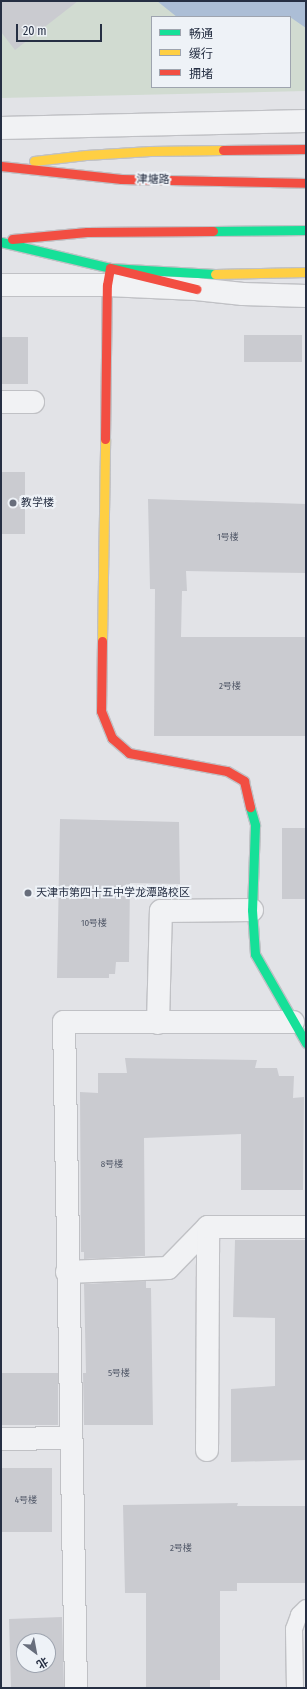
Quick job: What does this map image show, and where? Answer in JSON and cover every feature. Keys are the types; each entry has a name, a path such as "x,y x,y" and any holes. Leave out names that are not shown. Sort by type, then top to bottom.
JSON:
{"main road":[{"path":"1,165 86,155 242,148 306,148"},
{"name":"津塘路","path":"1,165 121,179 306,182"},
{"path":"1,241 87,232 306,230"},
{"path":"1,241 109,276 306,272"},
{"path":"109,276 101,710 112,738 129,753 228,771 244,781 255,825 252,910 255,954 306,1043"}],"street":[{"path":"1,128 306,121"},
{"path":"1,285 109,276 196,289 243,294 306,296"},
{"path":"1,402 33,402"},
{"path":"158,1023 161,910 252,910"},
{"path":"76,1688 70,1438 64,1022 293,1022"},
{"path":"68,1272 168,1268 208,1227 306,1227"},
{"path":"207,1450 208,1227"},
{"path":"1,1439 70,1438"}],"lane":[{"path":"295,1688 294,1629 299,1615 306,1608"}],"shaded area":[{"path":"1,1 306,1 306,91 1,98"}],"water":[{"path":"157,1 306,1 306,28 291,18 291,16 176,16"}],"building":[{"path":"1,1 78,1 15,50 1,32"},
{"path":"244,335 302,335 302,362 244,362"},
{"path":"1,337 28,337 28,384 1,384"},
{"name":"教学楼","path":"1,472 25,472 25,534 1,534"},
{"path":"148,499 306,504 306,573 186,571 187,591 182,591 181,637 306,637 306,736 154,736 155,589 150,589"},
{"path":"60,819 179,822 180,884 130,883 129,962 116,962 115,974 109,974 109,978 57,978"},
{"path":"282,828 306,828 306,899 282,899"},
{"path":"125,1058 257,1060 255,1068 277,1068 279,1076 294,1076 293,1098 304,1097 303,1190 241,1190 241,1134 144,1138 145,1256 84,1259 84,1252 81,1252 80,1092 98,1093 98,1073 127,1073"},
{"path":"235,1240 306,1240 306,1460 231,1462 231,1389 275,1386 275,1318 233,1317"},
{"path":"146,1281 146,1288 151,1288 153,1425 84,1425 83,1373 86,1373 84,1284"},
{"path":"1,1373 58,1373 58,1425 1,1425"},
{"path":"1,1468 52,1468 52,1532 1,1532"},
{"path":"238,1503 237,1506 306,1506 306,1583 237,1583 237,1591 220,1591 220,1680 210,1680 210,1688 146,1688 146,1593 125,1593 123,1505"},
{"path":"62,1617 64,1688 11,1688 9,1619"}],"traffic: fast":[{"path":"213,231 306,230"},
{"path":"1,242 110,268 215,274"},
{"path":"250,807 255,825 252,910 255,954 306,1043"}],"traffic: slow":[{"path":"34,161 86,155 150,151 223,150"},
{"path":"215,274 306,272"},
{"path":"102,641 105,439"}],"traffic: jam":[{"path":"223,150 306,149"},
{"path":"1,166 121,179 306,183"},
{"path":"12,239 87,232 213,231"},
{"path":"105,439 107,285 110,268 196,289"},
{"path":"102,641 101,711 112,738 129,753 227,771 244,781 250,807"}],"place":[{"name":"教学楼","path":"13,503"},
{"name":"天津市第四十五中学龙潭路校区","path":"28,893"}]}
